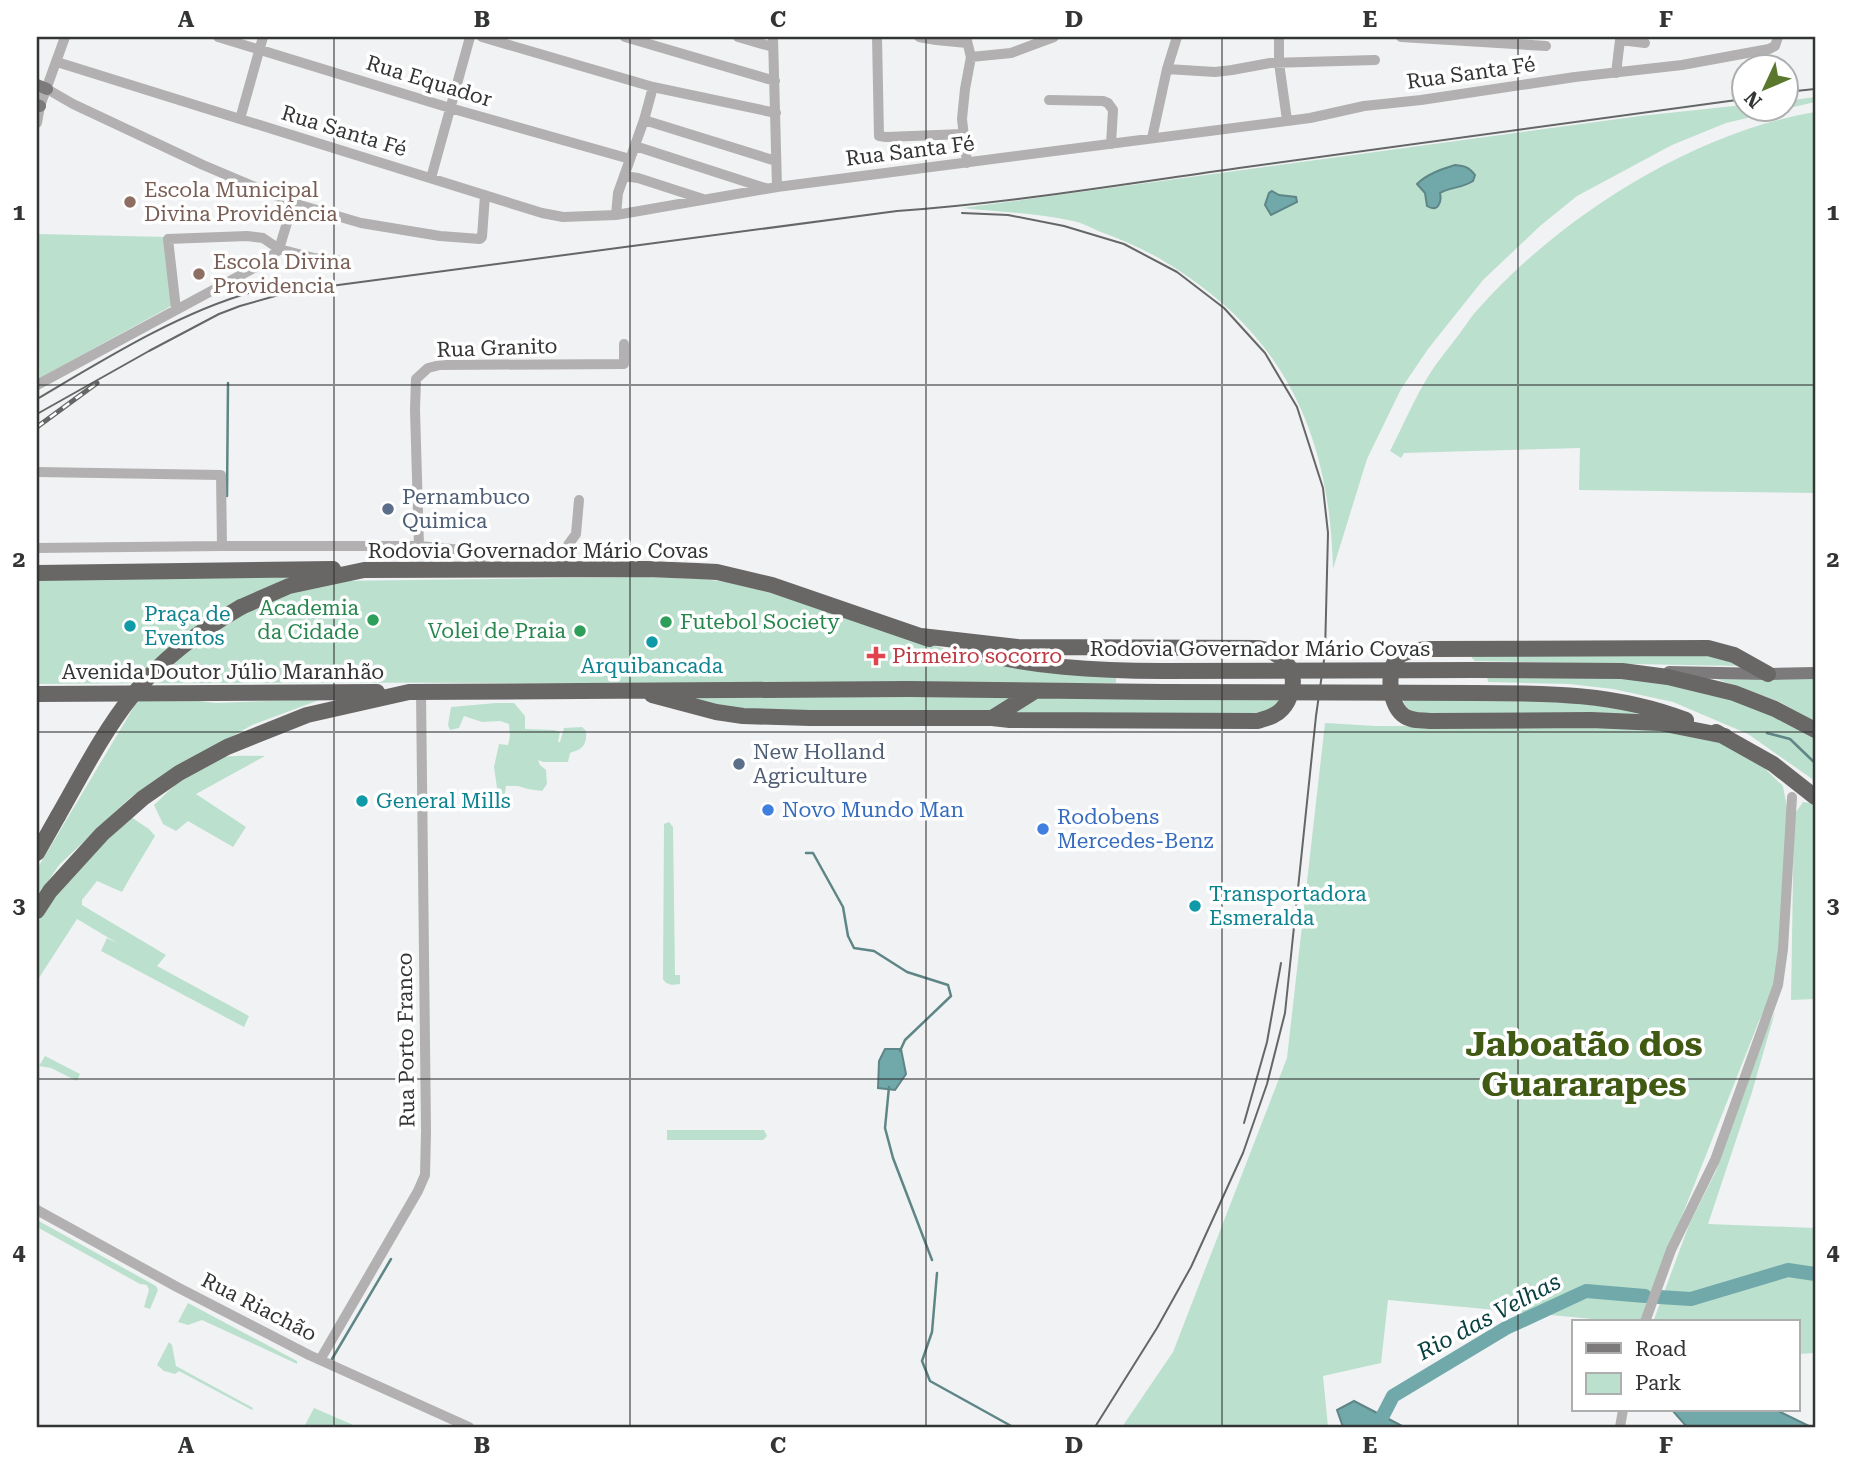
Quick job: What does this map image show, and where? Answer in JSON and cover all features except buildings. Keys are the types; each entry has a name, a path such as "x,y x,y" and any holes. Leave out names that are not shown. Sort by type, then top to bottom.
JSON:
{"highway":[{"name":"Rodovia Governador Mário Covas","path":"37,853 99,746 132,696 176,650 208,626 241,607 289,586 364,570 648,569 717,572 772,585 977,653 1050,667 1102,671 1637,671 1734,693 1782,712 1815,730"},
{"path":"37,573 364,570"},
{"path":"632,690 716,712 743,716 1258,721 1277,714 1287,704 1292,691 1293,677 1289,666 1280,656 1268,649 1018,647 921,636"},
{"path":"1726,736 1674,724 1651,722 1411,719 1399,711 1393,701 1391,669 1401,654 1430,649 1707,648 1734,655 1768,674"},
{"name":"Rodovia Governador Mário Covas","path":"37,911 50,891 102,835 143,798 179,773 227,747 307,715 415,692 908,689 1585,695 1664,711 1726,736 1773,764 1815,797"},
{"path":"992,718 1035,691"},
{"name":"Avenida Doutor Júlio Maranhão","path":"37,694 415,692"}],"main road":[{"path":"1637,671 1815,673"}],"street":[{"path":"37,123 42,87 57,62 65,37"},
{"name":"Rua Equador","path":"218,37 450,108 630,159"},
{"path":"240,119 262,37"},
{"path":"431,178 470,37"},
{"path":"482,37 653,87 776,113"},
{"path":"625,37 775,81"},
{"path":"635,146 772,188 776,160 773,42 738,37"},
{"path":"877,37 879,136 963,134"},
{"path":"919,37 967,40 971,57 965,89 963,134 967,163"},
{"path":"971,57 1011,53 1054,37"},
{"path":"1152,138 1177,37"},
{"path":"1279,37 1279,63 1287,120"},
{"path":"1401,37 1546,46"},
{"name":"Rua Santa Fé","path":"57,62 550,215 575,218 616,215 772,188 1310,118 1364,106 1682,65 1762,51 1775,46 1778,37"},
{"path":"1616,72 1620,40 1645,43"},
{"path":"1167,69 1215,72 1270,63 1375,60"},
{"path":"42,87 203,165 293,203 360,223 440,236 480,239 485,195"},
{"path":"616,215 618,193 653,87"},
{"path":"1049,100 1108,103 1113,110 1111,144"},
{"path":"644,120 776,160"},
{"path":"624,176 705,200"},
{"path":"37,385 267,261 279,248 293,203"},
{"path":"176,309 168,239 247,236 265,239 279,248 314,258 342,261"},
{"name":"Rua Granito","path":"419,546 415,410 416,379 419,375 428,368 440,365 624,364 624,344"},
{"path":"37,472 220,475 222,545"},
{"path":"566,569 568,545 576,534 579,500"},
{"path":"37,548 419,546 473,551 480,559 481,569"},
{"name":"Rua Porto Franco","path":"320,1360 425,1175 415,692"},
{"path":"1646,1320 1671,1250 1715,1160 1778,985 1783,949 1792,797"},
{"name":"Rua Riachão","path":"37,1210 177,1287 320,1360 469,1427"}],"green space":[{"path":"1815,97 1815,102 1800,106 1800,99"},
{"path":"1730,106 1730,122 1672,145 1577,196 1540,226 1483,280 1428,349 1401,389 1367,459 1333,569 1330,523 1323,480 1312,439 1297,401 1277,365 1252,332 1221,302 1184,274 1132,244 1073,221 962,208 1640,116"},
{"path":"1815,112 1815,493 1579,490 1580,448 1404,453 1401,458 1390,451 1413,403 1439,360 1480,307 1549,241 1632,183 1677,158 1769,122 1800,122 1800,115"},
{"path":"38,234 167,237 173,305 40,378"},
{"path":"288,575 336,581 644,577 727,582 764,591 979,659 1116,675 1116,683 37,684 37,578"},
{"path":"1472,654 1709,654 1741,666 1475,661"},
{"path":"1487,676 1650,678 1741,699 1815,734 1815,781 1748,734 1673,702 1613,689 1569,684 1488,682"},
{"path":"1711,677 1815,677 1815,722 1778,701"},
{"path":"691,694 1285,697 1267,715 743,716 680,703"},
{"path":"180,699 216,703 322,699 252,725 157,779 131,797 59,865 37,898 37,869 138,700"},
{"path":"1403,699 1551,700 1653,714 1421,715 1407,708"},
{"path":"514,703 525,716 525,729 560,732 558,742 564,728 582,727 586,731 583,746 570,753 568,762 538,760 546,770 547,784 542,791 506,786 504,801 499,802 494,767 499,744 508,745 509,724 500,721 482,722 464,716 459,728 450,730 448,725 451,707"},
{"path":"1325,723 1376,726 1666,727 1719,742 1759,763 1783,786 1787,808 1782,925 1775,987 1759,1021 1641,1320 1603,1320 1388,1300 1381,1363 1323,1376 1328,1427 1122,1427 1173,1352 1287,1058"},
{"path":"265,756 196,794 246,827 233,847 188,821 176,831 163,824 154,805 199,765 212,759"},
{"path":"1803,802 1815,806 1815,999 1791,1000 1794,815"},
{"path":"131,817 155,836 122,892 97,881 82,900 82,905 166,955 157,966 249,1016 244,1027 101,951 107,938 119,944 77,919 37,981 37,924 62,884"},
{"path":"669,822 673,827 675,975 680,975 680,984 672,985 663,979 664,824"},
{"path":"1775,1012 1752,1092 1708,1224 1815,1228 1815,1353 1800,1354 1800,1320 1654,1320 1689,1225 1716,1171"},
{"path":"45,1056 80,1074 77,1081 51,1068 39,1066"},
{"path":"667,1130 764,1130 767,1136 763,1140 667,1140"},
{"path":"37,1220 156,1286 158,1290 150,1309 144,1307 149,1290 147,1285 140,1284 37,1227"},
{"path":"188,1303 297,1361 297,1364 202,1320 188,1325 178,1322"},
{"path":"169,1342 176,1366 253,1408 252,1410 179,1371 175,1374 164,1371 157,1365"},
{"path":"314,1408 358,1427 304,1427"}],"water":[{"path":"1455,165 1471,170 1475,175 1473,181 1440,193 1440,203 1436,207 1427,206 1425,193 1417,184 1440,170"},
{"path":"1272,191 1279,195 1296,197 1297,202 1271,215 1265,205"},
{"path":"885,1049 901,1049 906,1074 895,1090 878,1088 879,1061"},
{"path":"1354,1401 1404,1427 1343,1427 1337,1410"},
{"path":"1674,1412 1780,1412 1811,1427 1687,1427"}],"waterway":[{"path":"227,496 228,383"},
{"path":"1767,733 1790,739 1815,763"},
{"path":"806,853 813,853 843,907 848,936 854,948 874,951 907,972 948,985 951,996 905,1040 900,1051"},
{"path":"889,1087 885,1128 893,1158 932,1260"},
{"path":"332,1359 391,1259"},
{"name":"Rio das Velhas","path":"1659,1297 1691,1299 1788,1270 1815,1274"},
{"path":"937,1273 932,1332 922,1361 930,1381 1013,1427"},
{"name":"Rio das Velhas","path":"1377,1427 1393,1396 1506,1328 1586,1291 1645,1296"}],"tram line":[{"path":"1800,91 1815,89"},
{"path":"37,414 219,314 293,291 897,211 1068,192 1730,101"},
{"path":"962,213 1008,215 1064,226 1124,244 1177,272 1224,308 1265,353 1297,407 1323,488 1328,533 1325,653 1285,1013 1267,1084 1243,1153 1191,1267 1157,1328 1095,1427"},
{"path":"37,399 169,325 196,312 252,292"},
{"path":"1244,1123 1267,1042 1281,963"}],"railway":[{"path":"37,427 97,383"}],"place":[{"name":"Escola Municipal Divina Providência","path":"130,202"},
{"name":"Escola Divina Providencia","path":"199,274"},
{"name":"Pernambuco Quimica","path":"388,509"},
{"name":"Academia da Cidade","path":"373,620"},
{"name":"Futebol Society","path":"666,622"},
{"name":"Praça de Eventos","path":"130,626"},
{"name":"Volei de Praia","path":"580,631"},
{"name":"Arquibancada","path":"652,642"},
{"name":"Pirmeiro socorro","path":"876,656"},
{"name":"New Holland Agriculture","path":"739,764"},
{"name":"General Mills","path":"362,801"},
{"name":"Novo Mundo Man","path":"768,810"},
{"name":"Rodobens Mercedes-Benz","path":"1043,829"},
{"name":"Transportadora Esmeralda","path":"1195,906"}],"district":[{"name":"Jaboatão dos Guararapes","path":"1584,1064"}]}
